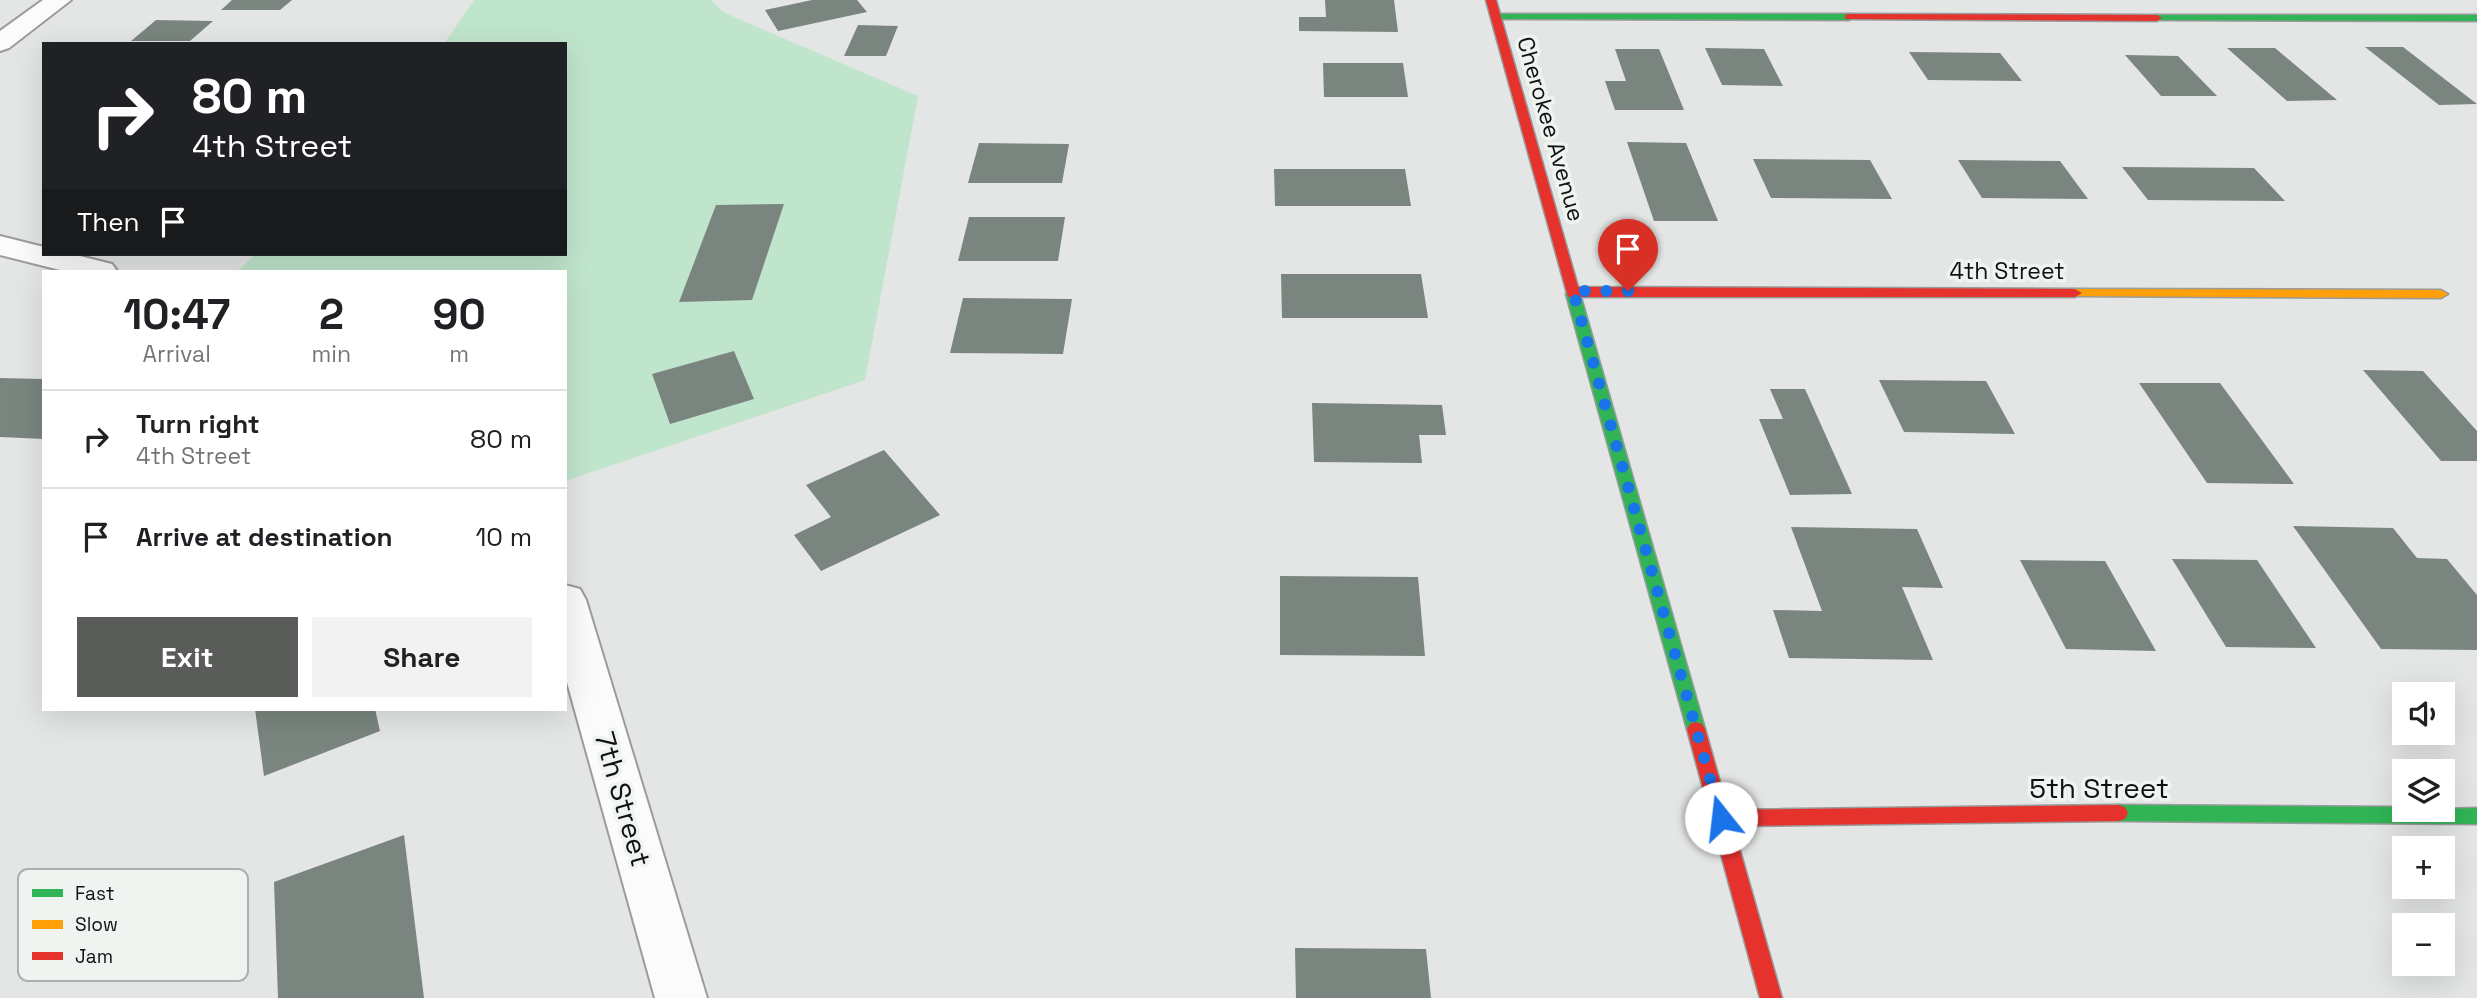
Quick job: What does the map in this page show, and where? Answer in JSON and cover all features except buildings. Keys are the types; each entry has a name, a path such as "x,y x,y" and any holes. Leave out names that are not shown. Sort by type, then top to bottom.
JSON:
{"street":[{"path":"0,43 59,0"},
{"name":"Cherokee Avenue","path":"1491,0 1771,998"},
{"path":"1496,17 2477,18"},
{"path":"0,245 42,256"},
{"path":"43,256 97,270"},
{"name":"4th Street","path":"1573,291 2441,294"},
{"name":"7th Street","path":"567,607 681,998"},
{"name":"5th Street","path":"1721,818 2067,813 2477,816"}],"green space":[{"path":"474,0 711,0 725,13 918,96 865,380 567,480 567,270 238,270 254,256 567,256 567,42 445,42"}],"traffic: fast":[{"path":"1496,17 1849,17"},
{"path":"2157,18 2477,18"},
{"path":"1573,294 1696,729"},
{"path":"2118,813 2477,816"}],"traffic: slow":[{"path":"2075,293 2441,294"}],"traffic: jam":[{"path":"1491,0 1573,294"},
{"path":"1849,17 2157,18"},
{"path":"1573,291 2075,293"},
{"path":"1696,729 1771,998"},
{"path":"1721,818 2118,813"}],"route":[{"path":"1628,291 1573,291 1721,818"}]}
